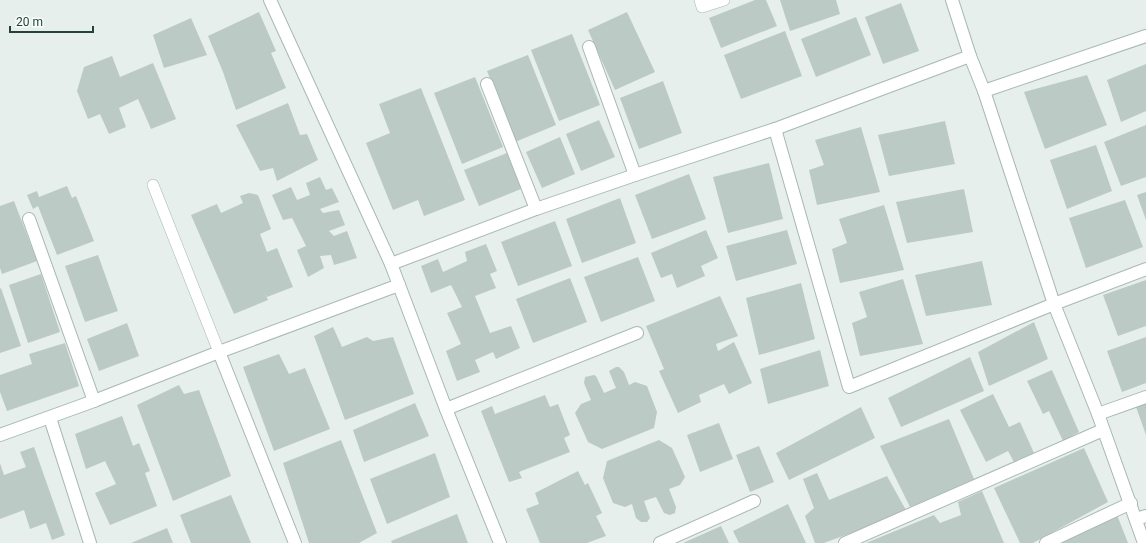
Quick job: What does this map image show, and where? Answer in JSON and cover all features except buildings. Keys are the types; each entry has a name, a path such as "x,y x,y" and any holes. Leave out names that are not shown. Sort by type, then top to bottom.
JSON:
{"street":[{"path":"270,0 391,264 446,409 500,543"},
{"path":"952,0 970,56 984,91 1054,304 1098,414 1131,503 1141,517 1144,543"},
{"path":"984,91 1146,36"},
{"path":"589,48 635,175"},
{"path":"391,264 536,209 775,129 970,56"},
{"path":"487,84 536,209"},
{"path":"775,129 849,387 1054,304 1146,269"},
{"path":"30,219 94,401"},
{"path":"1,431 50,418 219,352 399,285"},
{"path":"446,409 637,333"},
{"path":"219,352 295,543"},
{"path":"1098,414 1146,397"},
{"path":"50,418 90,543"},
{"path":"845,543 1103,430"},
{"path":"660,543 754,501"},
{"path":"1046,543 1131,503"}],"lane":[{"path":"700,0 702,7 724,0"},
{"path":"152,185 219,352"}]}
